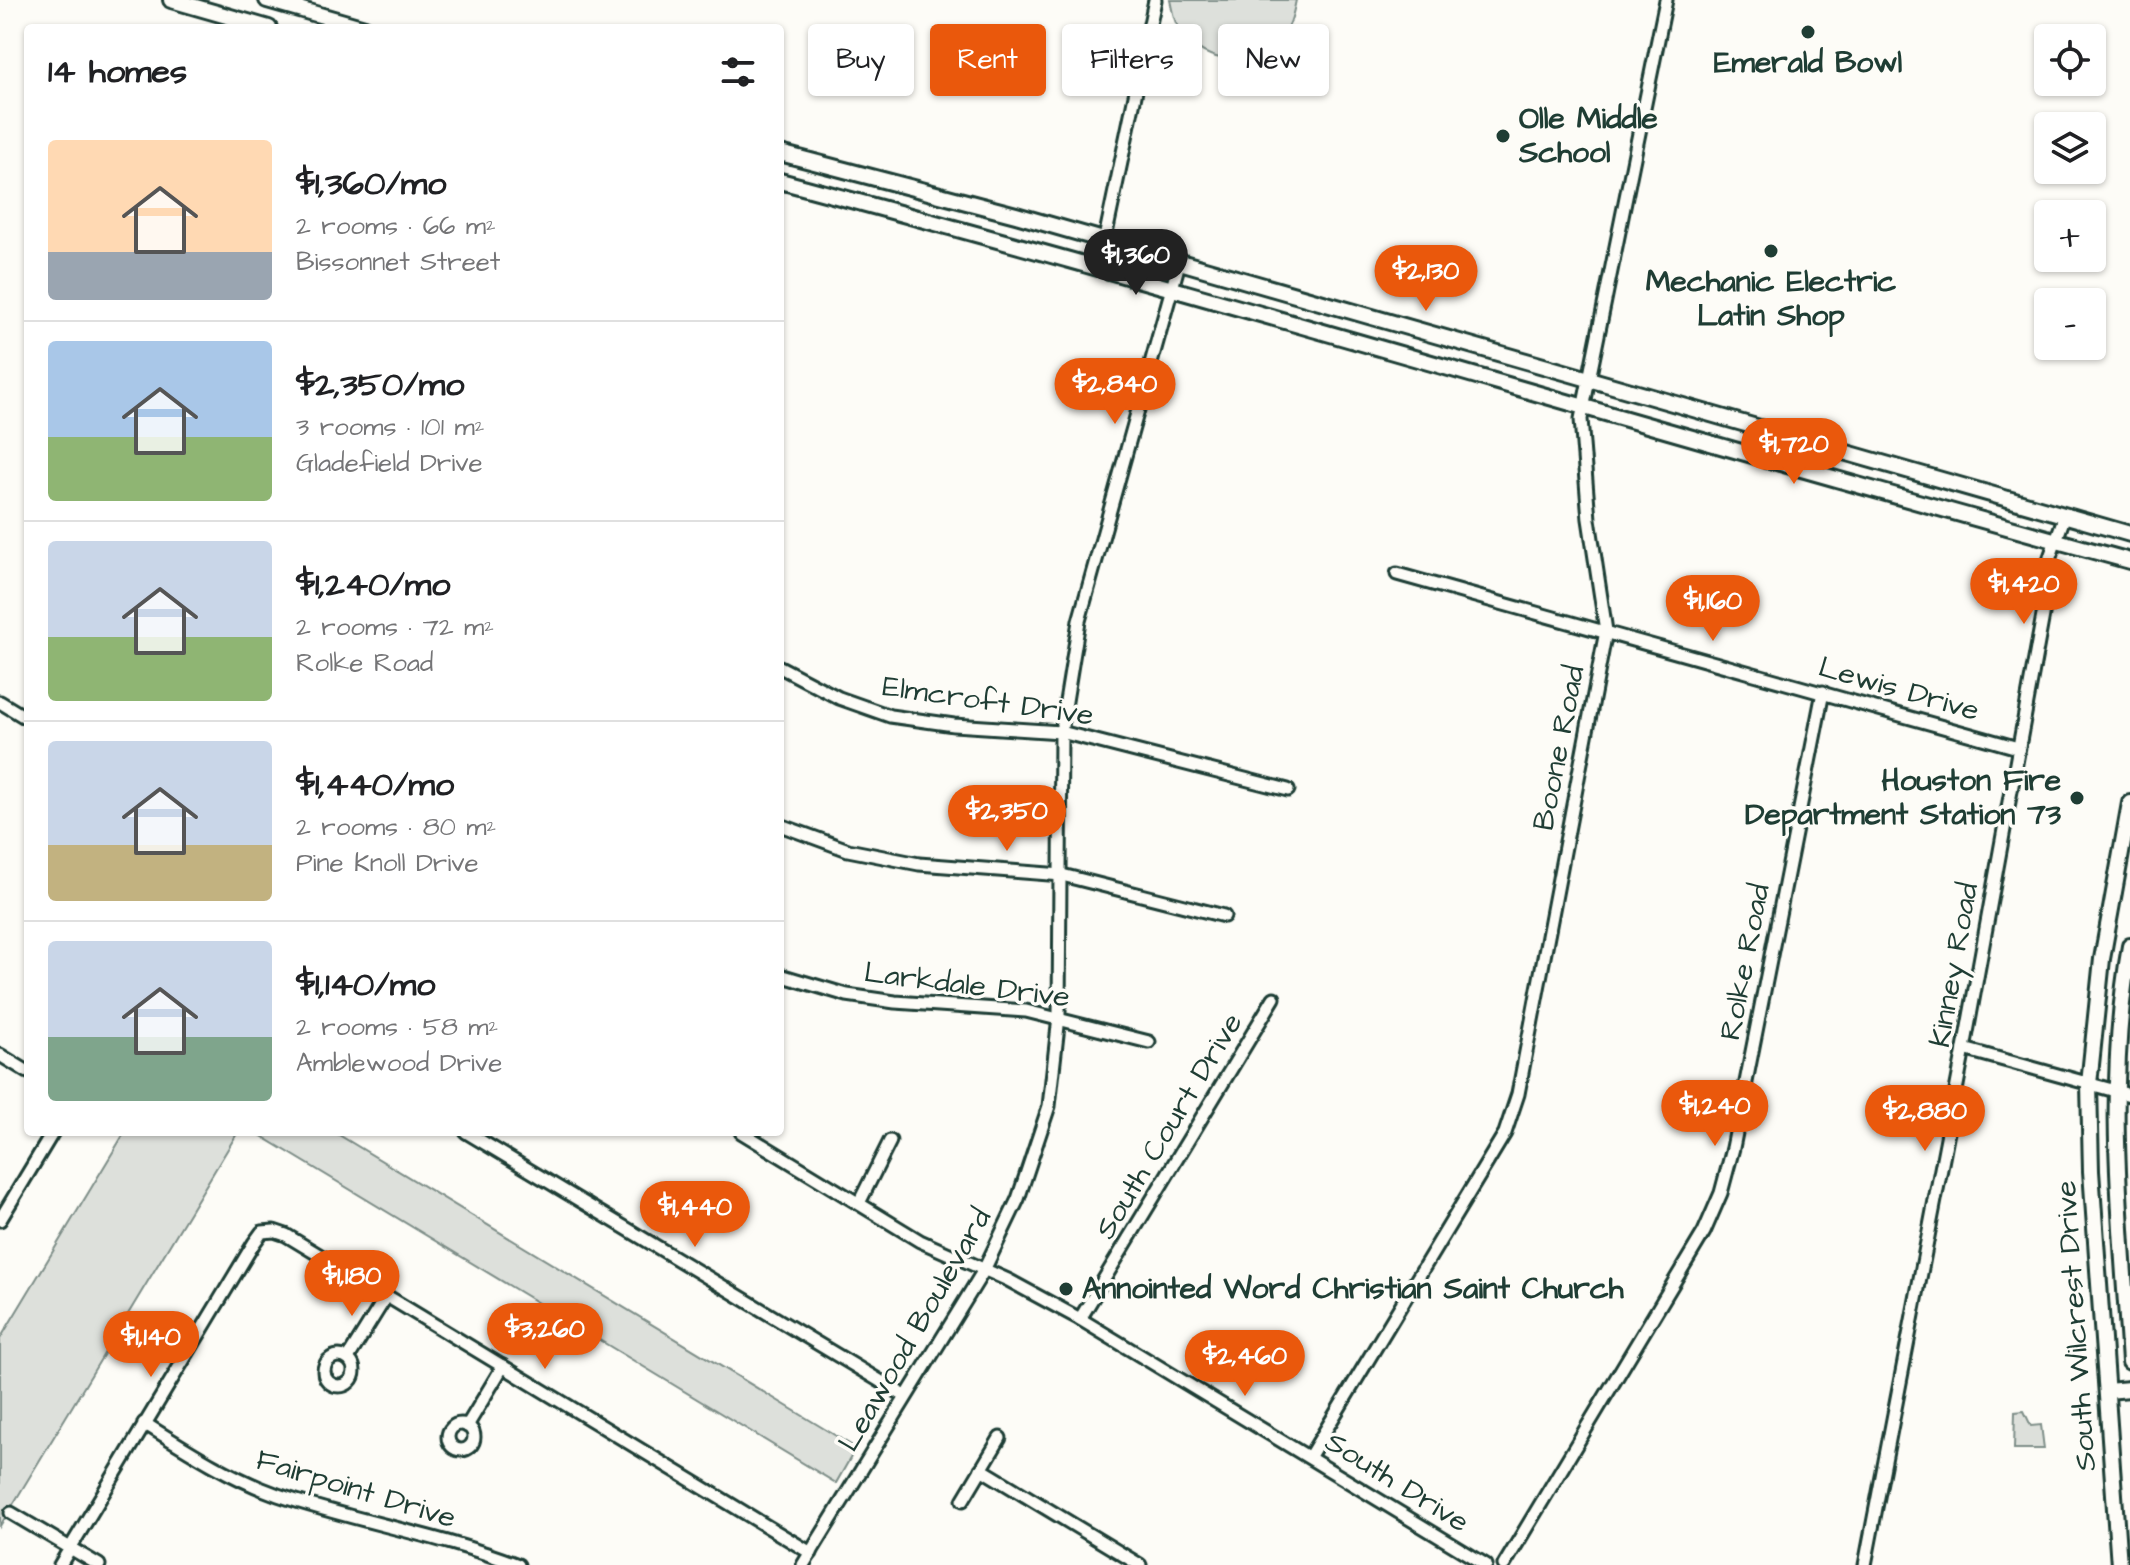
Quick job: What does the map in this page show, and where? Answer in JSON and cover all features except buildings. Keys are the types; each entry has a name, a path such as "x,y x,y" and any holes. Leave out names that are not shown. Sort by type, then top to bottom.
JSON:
{"main road":[{"path":"171,0 255,24"},
{"path":"267,0 322,22"},
{"path":"784,154 915,188 2130,534"},
{"path":"784,182 1172,287 2130,561"},
{"path":"910,215 915,188"},
{"path":"1944,509 1952,483"},
{"name":"South Wilcrest Drive","path":"2119,1565 2123,1536 2107,1391 2091,1171 2089,1084 2102,959 2130,806"},
{"name":"South Wilcrest Drive","path":"2130,946 2120,1025 2123,1093 2116,1172 2130,1362"},
{"path":"2107,1391 2130,1389"}],"street":[{"path":"1099,267 1155,0"},
{"name":"Boone Road","path":"1310,1456 1505,1133 1518,1094 1606,631 1589,519 1581,419 1666,0"},
{"name":"Leawood Boulevard","path":"803,1565 984,1270 1018,1199 1049,1106 1059,1017 1061,732 1079,621 1179,263"},
{"name":"Kinney Road","path":"1865,1565 1964,1049 2055,540 2065,515"},
{"name":"Lewis Drive","path":"1397,574 2018,748"},
{"name":"Elmcroft Drive","path":"784,669 839,698 890,716 954,725 1061,732 1288,790"},
{"name":"Rolke Road","path":"1504,1565 1704,1232 1721,1193 1733,1148 1823,692"},
{"path":"0,702 24,717"},
{"path":"784,826 848,850 919,864 1062,875 1224,916"},
{"name":"Larkdale Drive","path":"784,976 847,995 895,1002 1026,1011 1149,1042"},
{"name":"South Court Drive","path":"1080,1319 1274,998"},
{"path":"1964,1049 2123,1093"},
{"path":"0,1055 24,1070"},
{"path":"2,1213 50,1136"},
{"path":"473,1136 905,1396"},
{"name":"South Drive","path":"748,1136 920,1241 1080,1319 1486,1565"},
{"path":"859,1203 890,1141"},
{"path":"60,1565 254,1243 262,1232 269,1231 286,1235 387,1295 811,1553"},
{"path":"348,1358 387,1295"},
{"path":"467,1426 503,1366"},
{"name":"Fairpoint Drive","path":"144,1423 222,1471 258,1487 437,1538 518,1565"},
{"path":"963,1500 1000,1438"},
{"path":"981,1469 1140,1565"},
{"path":"11,1513 99,1565"}],"shaded area":[{"path":"1170,0 1296,0 1289,24 1218,24 1218,57 1202,51 1202,24 1177,24"},
{"path":"123,1136 236,1136 0,1526 0,1339"},
{"path":"262,1136 341,1136 856,1448 836,1483"},
{"path":"2024,1411 2031,1426 2041,1425 2044,1449 2014,1449 2015,1412"}],"place":[{"name":"Emerald Bowl","path":"1808,32"},
{"name":"Olle Middle School","path":"1503,136"},
{"name":"Mechanic Electric Latin Shop","path":"1771,251"},
{"name":"Houston Fire Department Station 73","path":"2077,798"},
{"name":"Annointed Word Christian Saint Church","path":"1066,1289"}]}
